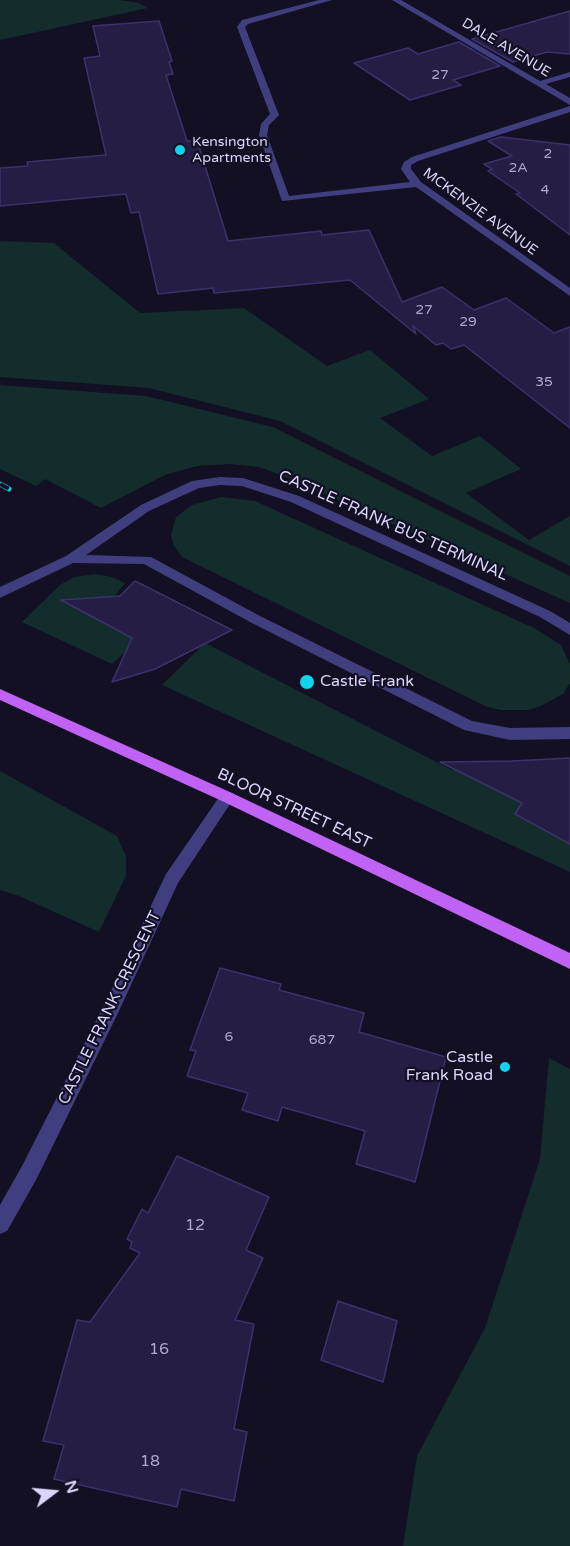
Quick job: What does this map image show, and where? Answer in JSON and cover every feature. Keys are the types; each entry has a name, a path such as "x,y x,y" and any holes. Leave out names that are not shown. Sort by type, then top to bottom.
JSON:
{"main road":[{"name":"BLOOR STREET EAST","path":"0,694 227,797 570,961"}],"street":[{"path":"328,0 245,22 241,27 275,115 265,124 263,135 285,199 418,184"},
{"name":"DALE AVENUE","path":"398,0 570,102"},
{"path":"539,84 570,74"},
{"name":"MCKENZIE AVENUE","path":"570,109 415,159 407,164 406,169 410,177 418,184 570,293"},
{"name":"CASTLE FRANK BUS TERMINAL","path":"0,593 71,559 145,508 196,484 220,480 243,482 295,499 544,614 570,630"},
{"name":"CASTLE FRANK BUS TERMINAL","path":"71,559 146,560 255,619 469,726 510,734 570,733"},
{"name":"CASTLE FRANK CRESCENT","path":"0,1224 29,1173 172,879 227,797"}],"green space":[{"path":"0,0 120,0 139,3 148,8 0,40"},
{"path":"0,241 54,243 140,313 244,308 327,366 370,350 429,399 380,418 432,456 480,436 521,469 466,493 529,540 570,516 570,566 280,421 149,388 0,377"},
{"path":"0,385 146,396 273,427 570,576 570,603 259,467 230,464 197,466 165,475 101,508 45,479 36,486 0,469"},
{"path":"221,497 255,501 534,628 561,645 570,664 570,683 563,694 528,710 501,710 485,706 182,557 174,546 171,535 176,517 192,505"},
{"path":"96,574 125,583 113,598 99,597 93,601 95,618 137,641 112,664 22,622 60,585 74,577"},
{"path":"205,643 452,770 522,803 515,815 570,844 570,872 162,685"},
{"path":"0,771 117,836 126,856 126,876 99,932 19,896 0,890"},
{"path":"549,1058 570,1069 570,1546 403,1546 417,1456 485,1328 540,1159"}],"building":[{"path":"570,11 570,54 547,52 513,62 472,39"},
{"name":"Kensington Apartments","path":"159,21 172,61 169,62 173,74 166,75 187,141 198,143 228,241 321,231 322,235 369,230 402,302 442,287 474,310 506,298 554,333 570,327 570,428 464,345 451,349 443,343 436,345 413,326 416,334 350,280 214,293 213,288 158,294 139,212 131,213 126,194 0,206 0,168 28,166 27,162 106,155 84,58 100,56 93,26"},
{"path":"459,42 500,66 453,80 461,85 410,100 354,63 408,48 418,54"},
{"path":"501,137 570,145 570,235 516,194 520,193 488,171 492,169 484,164 512,156 488,141"},
{"path":"135,581 232,630 155,669 112,682 132,638 61,600 120,596"},
{"path":"570,758 570,844 515,814 522,803 440,762 512,761"},
{"path":"220,968 281,984 279,990 364,1013 359,1032 446,1057 415,1182 356,1164 365,1131 282,1107 278,1121 242,1110 248,1093 187,1076 196,1051 190,1050"},
{"path":"177,1156 269,1197 246,1250 263,1258 235,1320 254,1324 234,1429 247,1432 234,1501 181,1489 177,1507 54,1479 64,1445 43,1441 77,1320 90,1322 140,1253 130,1248 132,1242 127,1239 142,1209 148,1213"},
{"path":"338,1301 397,1321 383,1382 321,1360"}],"railway":[{"path":"0,484 9,489"}],"place":[{"name":"Kensington Apartments","path":"180,150"},
{"name":"Castle Frank","path":"307,682"},
{"name":"Castle Frank Road","path":"505,1067"}]}
